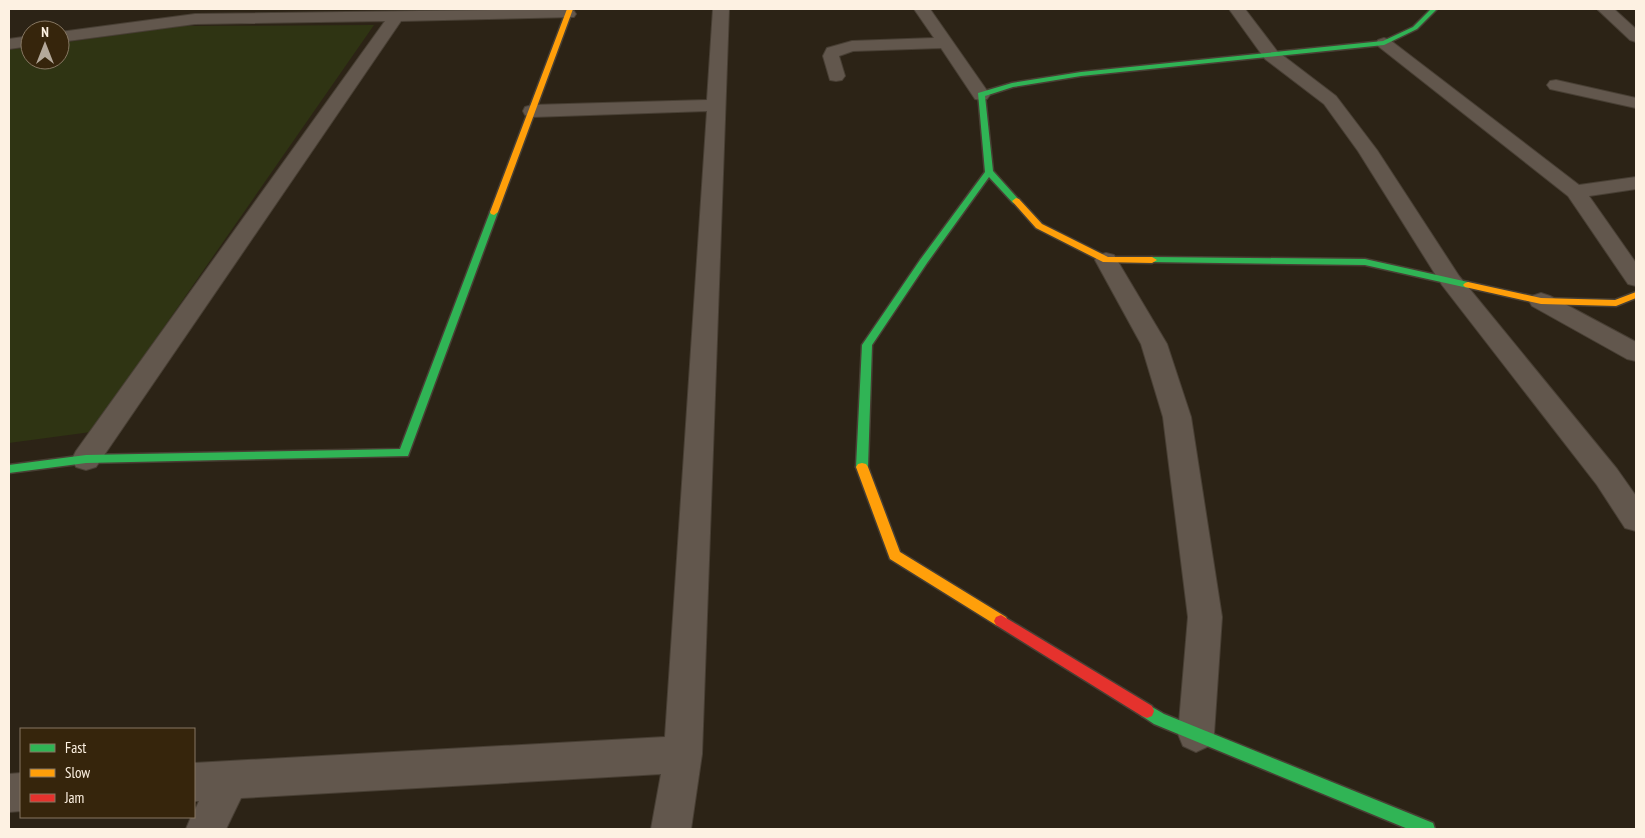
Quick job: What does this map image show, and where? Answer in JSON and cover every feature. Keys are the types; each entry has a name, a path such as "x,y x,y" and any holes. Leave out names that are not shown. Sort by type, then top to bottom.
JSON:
{"street":[{"path":"671,829 683,754 721,9"},
{"path":"922,9 981,95 989,172 1039,226 1106,260 1365,262 1541,301 1616,303 1636,295"},
{"path":"1237,9 1271,55 1330,100 1367,150 1450,280 1607,477 1636,519"},
{"path":"981,95 1012,85 1081,74 1384,42 1415,28 1434,9"},
{"path":"1605,9 1636,37"},
{"path":"9,469 86,459 404,453 569,11 395,18 200,14 70,35"},
{"path":"86,459 395,18"},
{"path":"1384,42 1575,192 1636,280"},
{"path":"836,76 831,56 832,52 839,48 947,43"},
{"path":"1556,85 1636,103"},
{"path":"532,111 715,105"},
{"path":"989,172 923,262 868,345 862,468 895,555 1159,719 1427,829"},
{"path":"1575,192 1636,183"},
{"path":"1106,260 1154,344 1177,417 1204,617 1196,734"},
{"path":"1541,301 1636,353"},
{"path":"206,829 212,781 683,754"}],"green space":[{"path":"374,25 91,432 9,443 9,50 20,48 20,70 70,70 70,42 184,26"}],"traffic: fast":[{"path":"1016,201 989,172 981,95 1012,85 1081,74 1384,43 1415,28 1434,9"},
{"path":"862,467 867,345 923,262 989,172"},
{"path":"9,469 86,459 404,453 494,212"},
{"path":"1152,260 1365,262 1468,285"},
{"path":"1147,711 1159,719 1427,829"}],"traffic: slow":[{"path":"494,212 570,9"},
{"path":"1016,201 1039,226 1106,260 1152,260"},
{"path":"1468,285 1541,301 1616,303 1636,295"},
{"path":"862,467 895,555 1001,621"}],"traffic: jam":[{"path":"1001,621 1147,711"}]}
